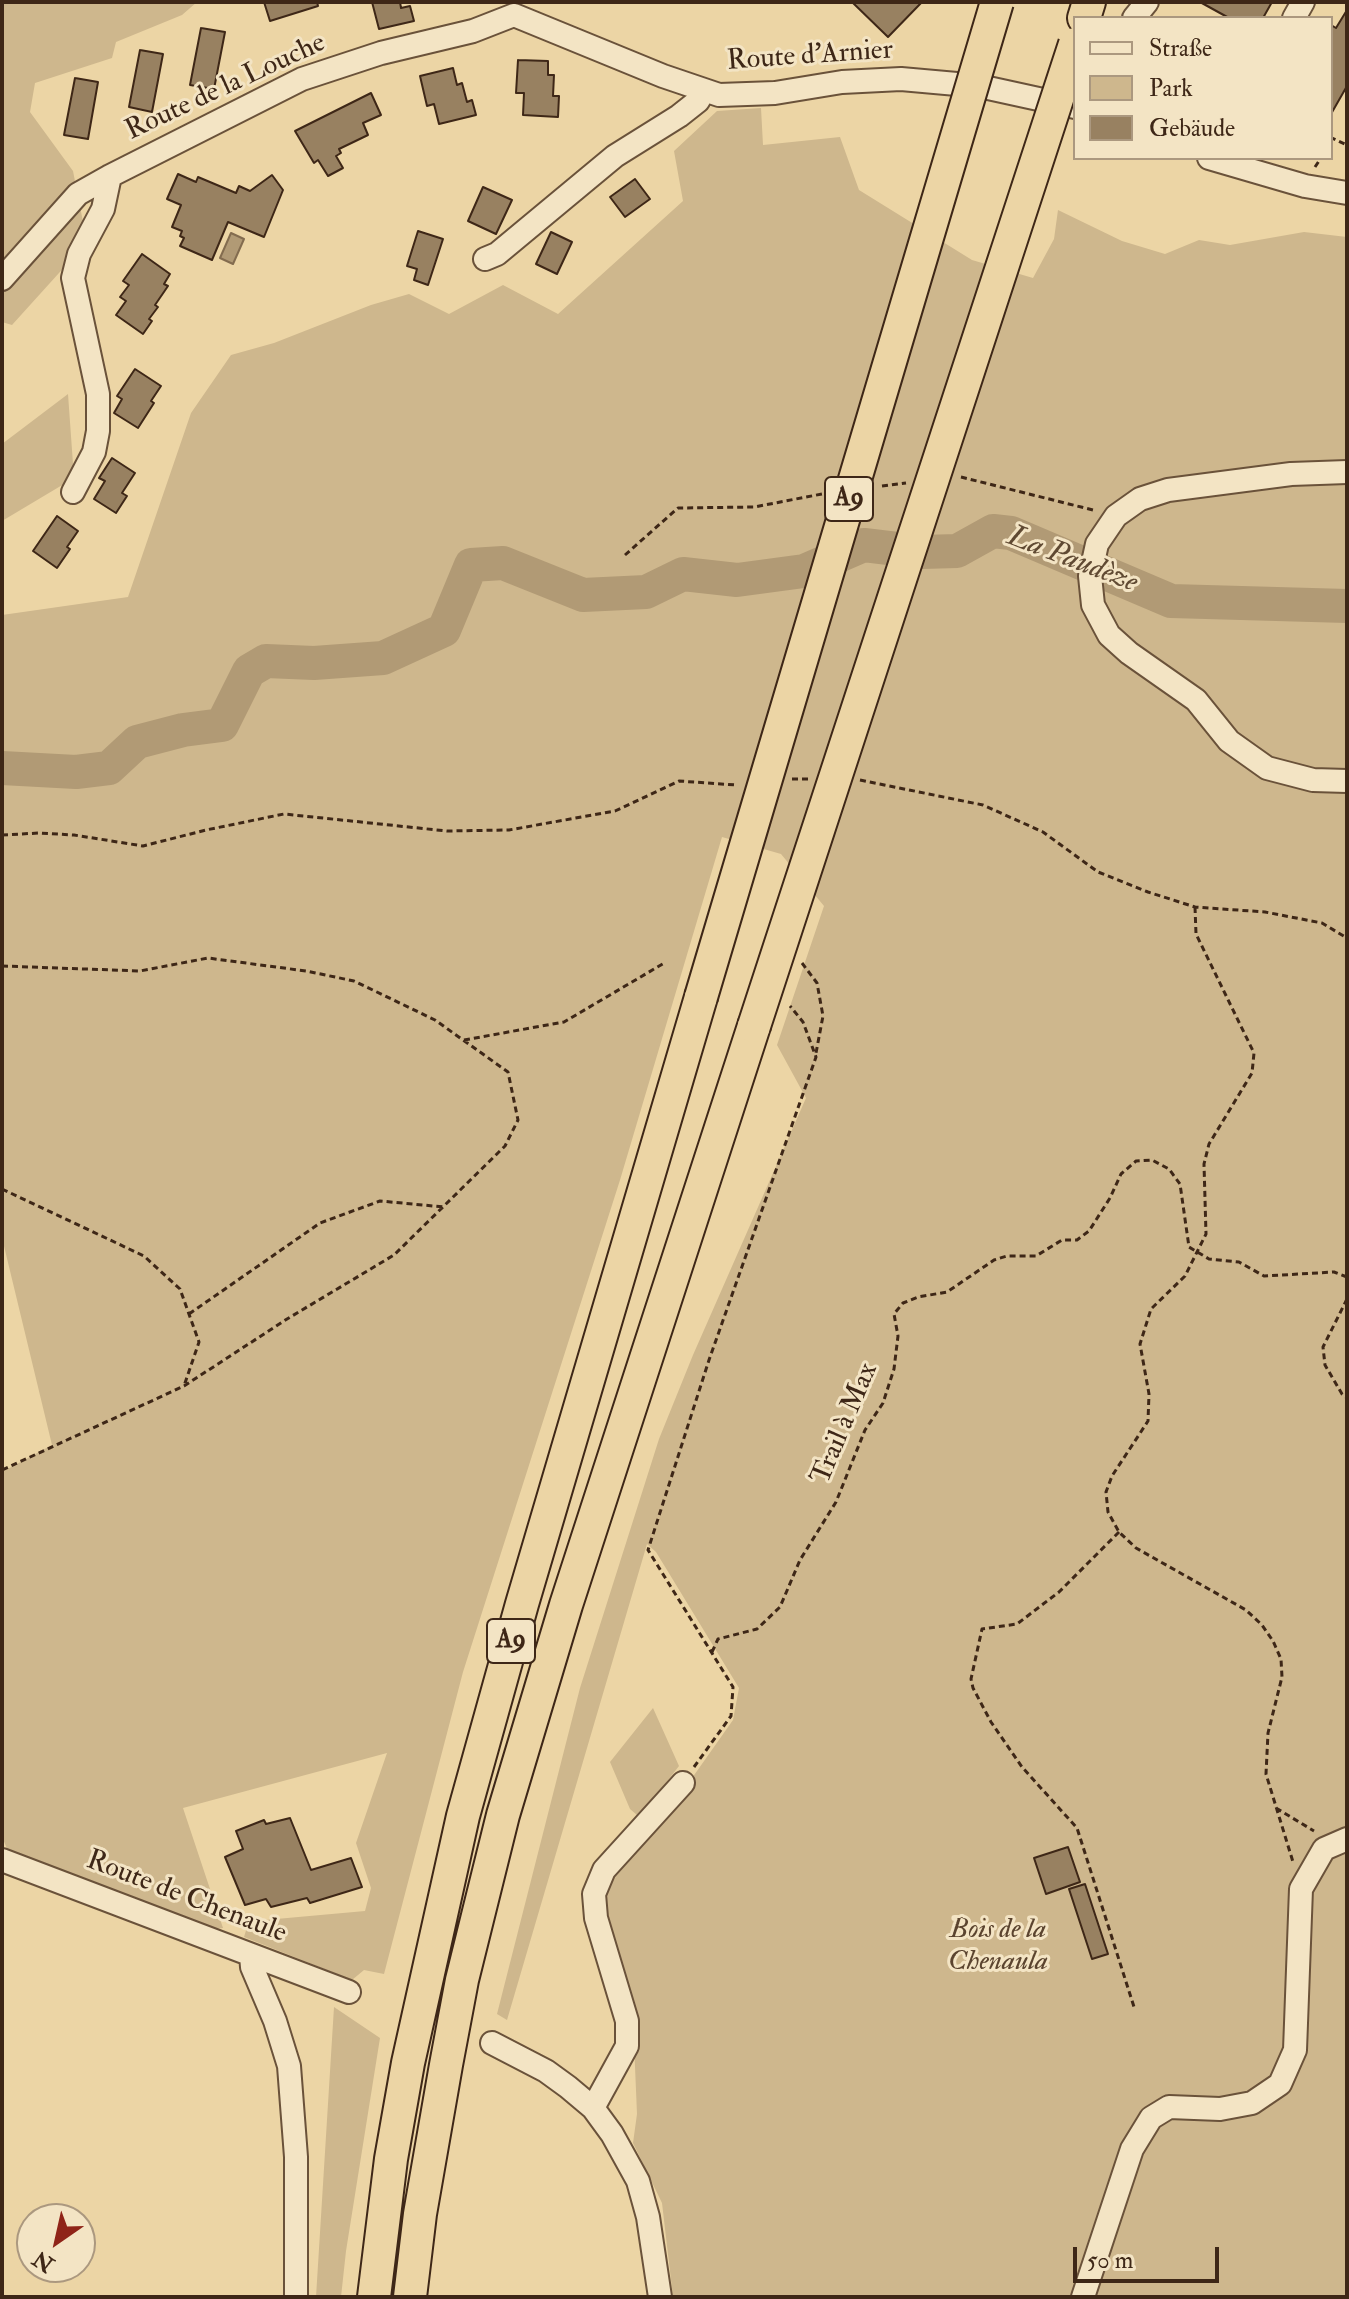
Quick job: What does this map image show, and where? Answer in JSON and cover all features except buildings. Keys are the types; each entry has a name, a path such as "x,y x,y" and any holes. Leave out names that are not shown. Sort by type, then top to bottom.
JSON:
{"highway":[{"name":"A9","path":"374,2297 391,2159 408,2063 463,1816 526,1589 997,2"},
{"name":"A9","path":"410,2297 422,2199 462,1980 503,1815 590,1532 1073,50"}],"street":[{"name":"Route d'Arnier","path":"514,9 719,95 775,93 842,82 901,79 979,86 1073,107"},
{"name":"Route de la Louche","path":"2,279 78,194 110,176 302,79 381,53 473,31 514,9"},
{"path":"485,259 497,254 615,156 679,116 698,101 704,91"},
{"path":"1218,160 1305,186 1347,193"},
{"path":"73,492 94,452 98,431 98,394 73,278 79,254 103,209 110,176"},
{"path":"1347,472 1291,474 1168,490 1140,499 1116,516 1097,544 1090,576 1093,605 1109,635 1129,653 1196,700 1229,741 1267,768 1313,780 1347,781"},
{"path":"593,2108 627,2046 627,2021 596,1918 594,1894 604,1870 683,1783"},
{"path":"1083,2297 1132,2149 1151,2118 1169,2107 1220,2109 1252,2103 1280,2084 1295,2050 1301,1889 1324,1849 1341,1841"},
{"name":"Route de Chenaule","path":"2,1860 349,1992"},
{"path":"251,1955 252,1967 275,2021 289,2066 296,2157 296,2297"},
{"path":"492,2043 546,2071 593,2108 612,2134 638,2181 648,2217 660,2297"}],"path":[{"path":"779,780 821,779"},
{"path":"859,780 983,805 1043,832 1098,872 1148,892 1195,907 1265,912 1322,923 1347,938"},
{"path":"2,835 74,835 143,846 284,814 447,831 509,830 615,811 679,781 733,786 748,784"},
{"path":"1195,907 1196,934 1254,1053 1252,1073 1209,1144 1204,1164 1206,1234 1185,1276 1151,1309 1140,1344 1149,1394 1148,1421 1112,1476 1106,1492 1108,1512 1119,1532 1136,1548 1246,1610 1273,1641 1281,1659 1282,1677 1265,1754 1266,1774 1301,1889"},
{"path":"2,966 140,971 208,958 306,971 354,981 435,1020 508,1072 518,1120 505,1146 394,1255 184,1386 2,1470"},
{"path":"464,1040 564,1022 666,962"},
{"path":"683,1783 731,1716 733,1687 648,1550 709,1360 816,1057 803,1022 787,1003"},
{"name":"Trail à Max","path":"712,1652 718,1639 757,1629 780,1607 800,1560 836,1502 865,1430 883,1403 894,1369 898,1336 894,1314 903,1303 947,1292 994,1260 1007,1256 1036,1256 1062,1240 1077,1240 1089,1231 1121,1174 1136,1161 1152,1160 1169,1169 1180,1184 1189,1247 1197,1252"},
{"path":"2,1189 144,1256 180,1289 199,1342 184,1386"},
{"path":"189,1314 320,1223 380,1201 444,1207"},
{"path":"1197,1252 1209,1259 1239,1262 1264,1276 1334,1272 1347,1277"},
{"path":"1347,1299 1323,1347 1325,1365 1347,1398"},
{"path":"1119,1532 1059,1592 1017,1624 982,1629 973,1663 973,1688 991,1722 1036,1785 1077,1828 1135,2010"},
{"path":"1276,1808 1341,1841"}],"green space":[{"path":"2,2 197,2 182,15 116,42 112,58 35,83 30,112 73,171 87,242 12,325 2,322"},
{"name":"Bois de la Chenaula","path":"761,108 763,145 840,137 859,190 972,260 1033,278 1054,239 1058,210 1122,241 1165,254 1199,240 1230,245 1304,232 1347,237 1347,2297 673,2297 662,2203 633,2143 637,2114 633,2019 599,1889 685,1788 733,1720 739,1688 656,1552 647,1544 507,2020 497,2014 580,1688 659,1439 806,1098 777,1045 824,906 781,854 722,837 620,1180 463,1672 384,1974 364,1970 352,1980 244,1937 248,1924 254,1921 365,1911 371,1888 356,1843 387,1753 183,1808 223,1928 215,1929 9,1853 2,1837 2,1472 52,1445 2,1246 2,615 128,597 191,413 231,355 274,343 371,305 409,294 449,314 503,285 558,314 683,201 674,151 717,111"},
{"path":"68,394 74,478 2,521 2,444"},
{"path":"653,1708 679,1766 637,1815 630,1809 610,1762"},
{"path":"334,2007 380,2038 341,2297 316,2297"}],"shaded area":[{"path":"231,233 244,239 233,264 220,258"}],"waterway":[{"name":"La Paudèze","path":"2,768 76,772 109,768 137,742 183,730 222,725 249,671 266,661 314,663 383,658 444,630 471,565 503,563 583,595 646,592 683,574 737,580 804,571 864,545 922,552 957,551 993,531 1011,533 1171,601 1347,606"}]}
